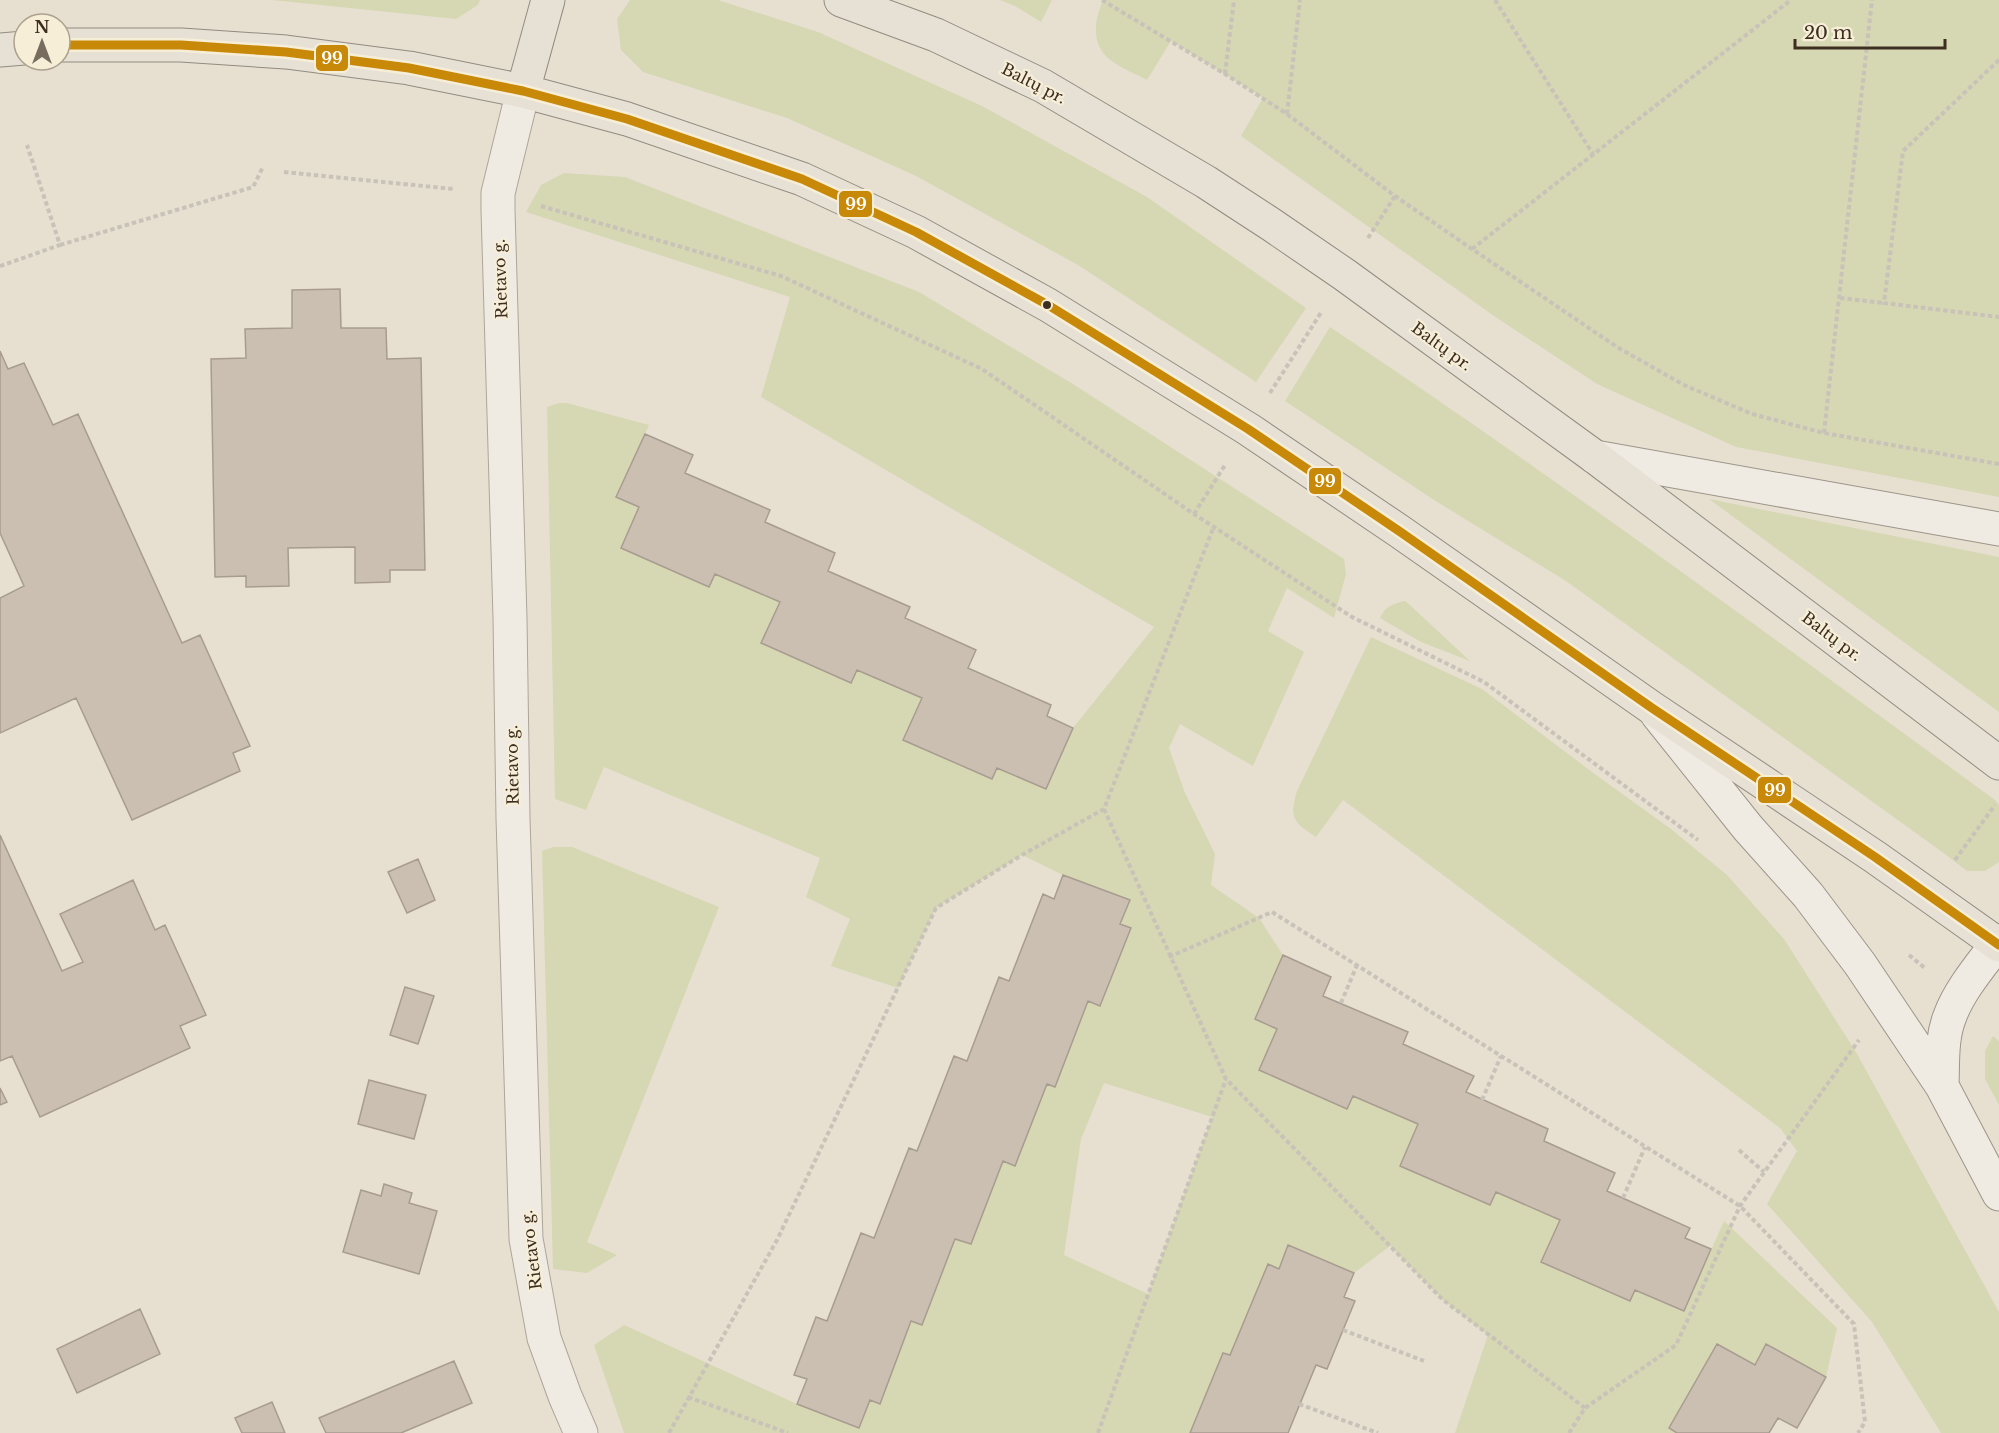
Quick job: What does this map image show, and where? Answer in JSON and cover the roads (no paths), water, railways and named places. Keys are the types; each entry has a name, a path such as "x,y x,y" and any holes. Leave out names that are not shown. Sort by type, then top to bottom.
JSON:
{"main road":[{"path":"523,91 548,0"},
{"name":"Baltų pr.","path":"841,0 936,35 1043,86 1206,182 1345,275 1595,457 1999,763"},
{"path":"72,45 181,45 286,52 410,68 523,91 627,119 802,179 916,232 1048,305 1248,429 1998,943"}],"street":[{"name":"Rietavo g.","path":"523,91 498,193 510,618 513,829 526,1239 544,1338 581,1433"},
{"path":"1595,457 1999,529"},
{"path":"1652,708 1748,828 1815,903 1860,964 1942,1086 1999,1194"},
{"path":"1942,1086 1943,1044 1949,1016 1960,996 1998,943"}]}
